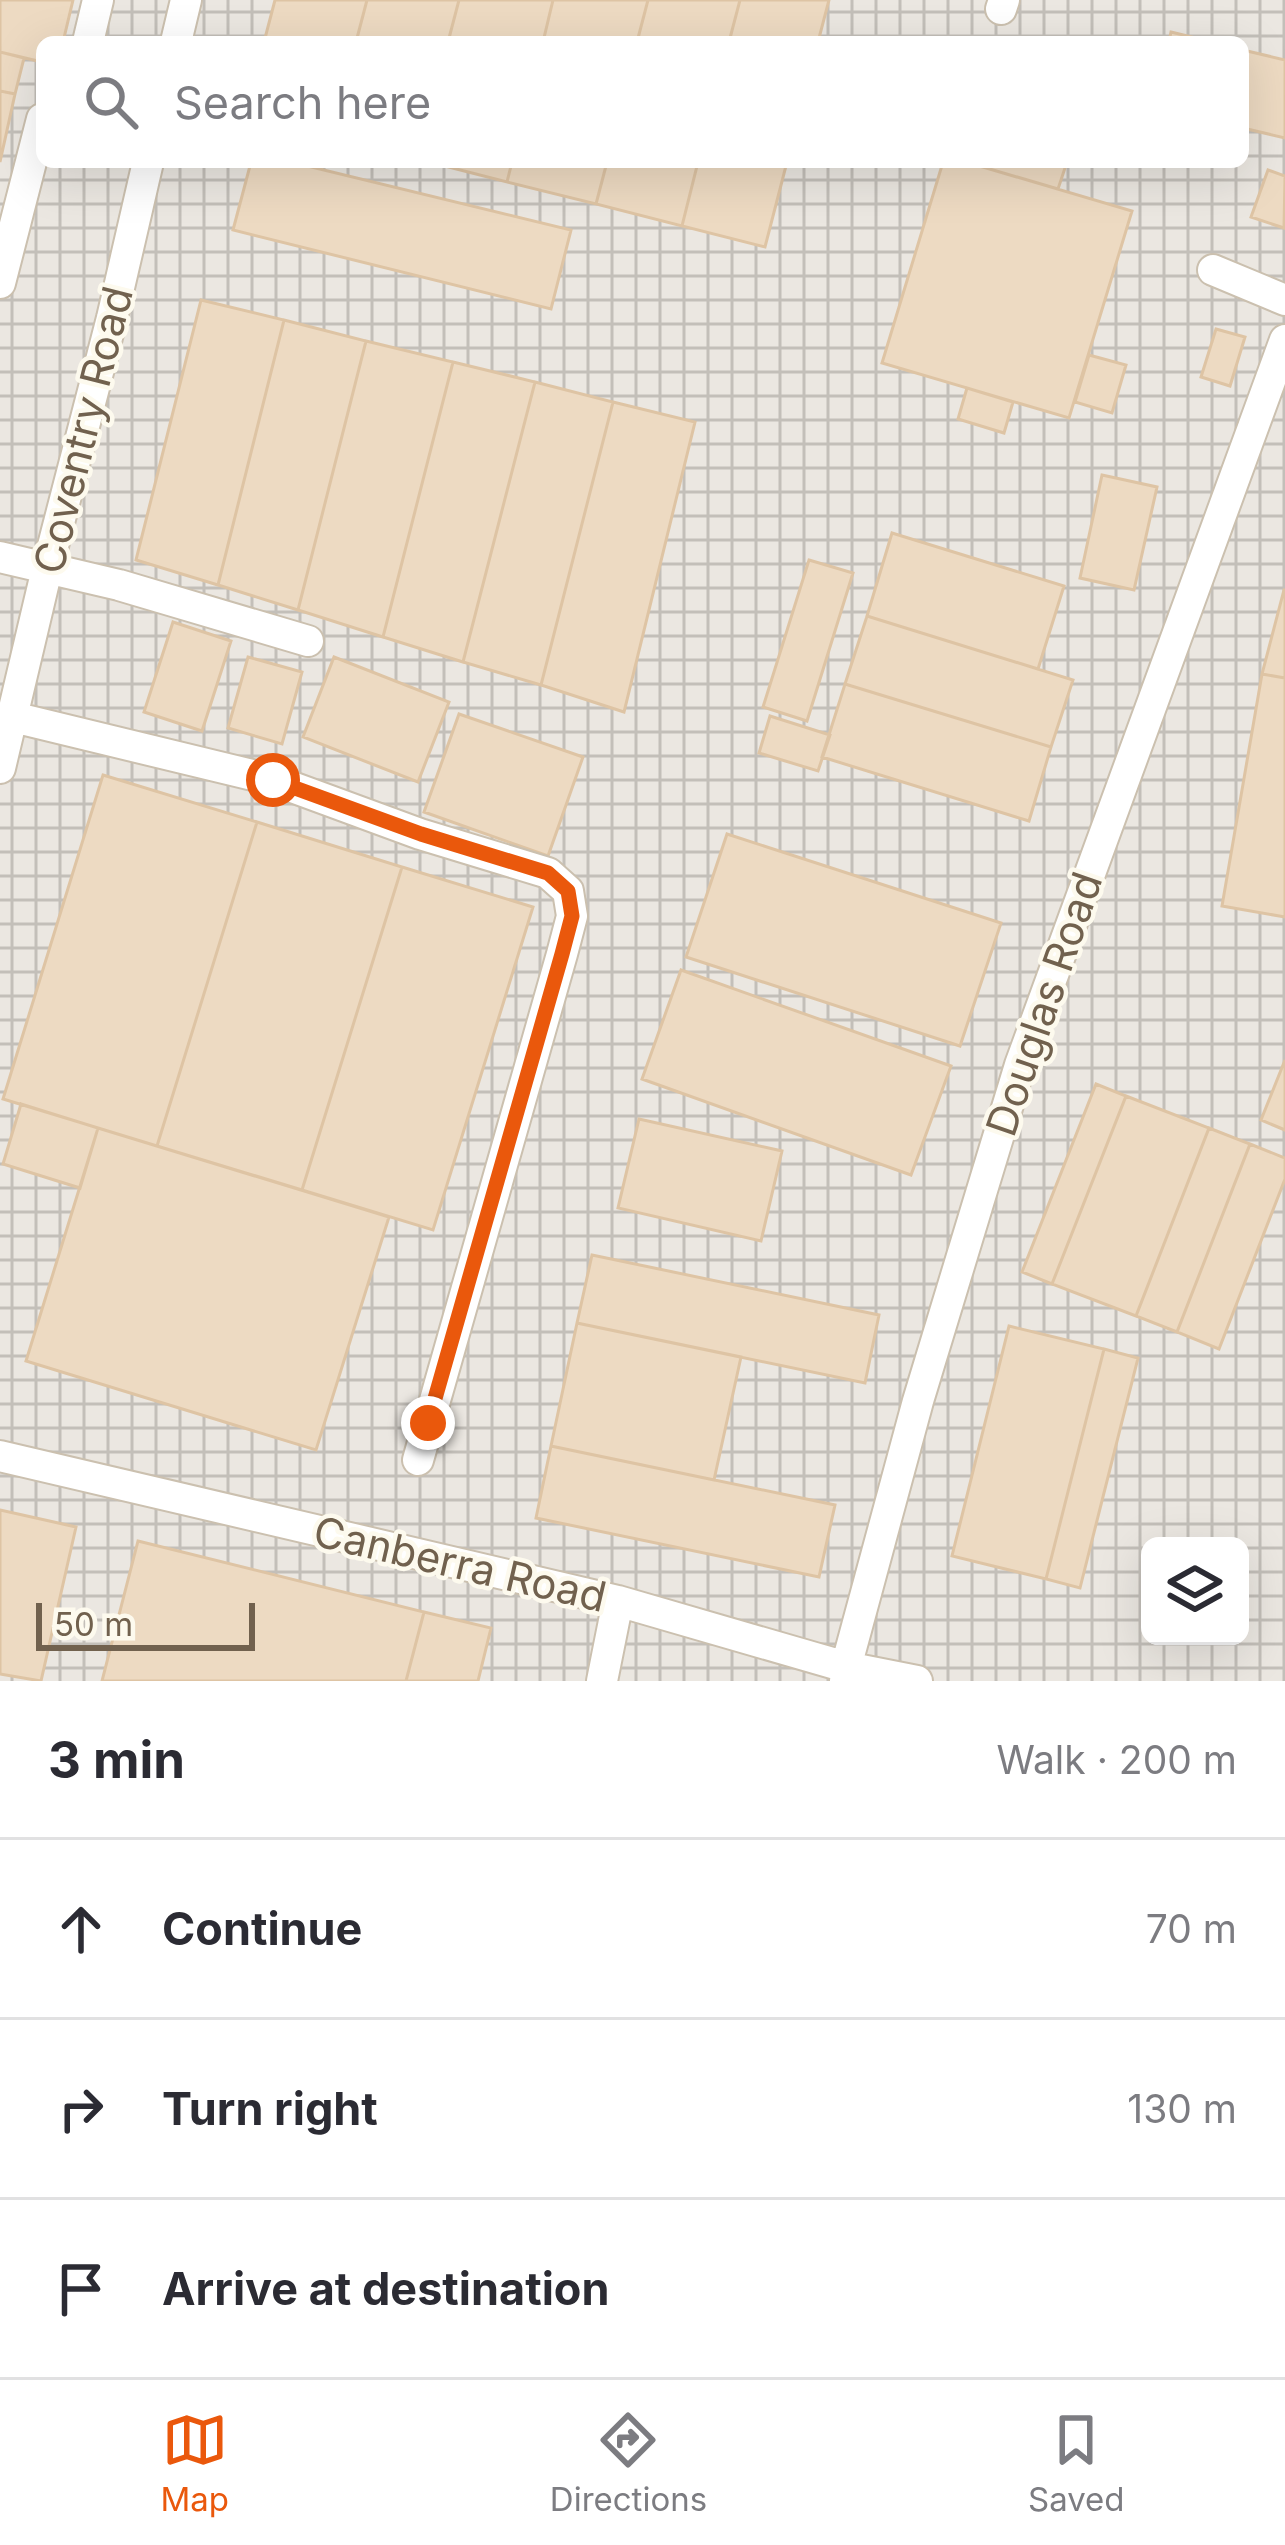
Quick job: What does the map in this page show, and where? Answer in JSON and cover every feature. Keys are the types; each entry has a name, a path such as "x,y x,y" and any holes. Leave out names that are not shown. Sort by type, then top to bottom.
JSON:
{"street":[{"path":"89,36 98,0"},
{"path":"177,36 186,0"},
{"path":"0,283 36,142"},
{"name":"Coventry Road","path":"0,767 147,168"},
{"path":"1213,270 1285,300"},
{"name":"Douglas Road","path":"845,1674 918,1401 1020,1065 1285,340"},
{"path":"0,556 119,585 308,641"},
{"path":"13,717 273,780 421,834 548,873 568,891 572,916 562,954 418,1460"},
{"name":"Canberra Road","path":"0,1456 618,1601 845,1674 917,1681"},
{"path":"602,1681 618,1601"}],"shaded area":[{"path":"0,0 1285,0 1285,1681 0,1681"}],"building":[{"path":"0,0 73,0 64,36 36,36 36,61 0,52"},
{"path":"275,0 367,0 358,36 266,36"},
{"path":"367,0 459,0 450,36 358,36"},
{"path":"459,0 553,0 544,36 450,36"},
{"path":"553,0 648,0 639,36 544,36"},
{"path":"648,0 740,0 731,36 639,36"},
{"path":"740,0 829,0 820,36 731,36"},
{"path":"1249,51 1285,60 1285,138 1249,129"},
{"path":"0,52 24,58 15,94 0,91"},
{"path":"0,91 15,94 0,162"},
{"path":"249,168 316,168 571,230 551,309 233,230"},
{"path":"452,168 510,168 507,182"},
{"path":"510,168 605,168 596,204 507,182"},
{"path":"605,168 696,168 682,226 596,204"},
{"path":"696,168 785,168 765,247 682,226"},
{"path":"941,168 986,168 1132,211 1069,418 882,363"},
{"path":"986,168 1065,168 1058,189"},
{"path":"1268,170 1285,176 1284,228 1251,217"},
{"path":"201,300 284,320 218,585 136,560"},
{"path":"284,320 366,341 298,610 218,585"},
{"path":"1216,329 1245,337 1230,386 1201,377"},
{"path":"366,341 453,362 383,637 298,610"},
{"path":"1089,355 1126,365 1112,413 1075,402"},
{"path":"453,362 535,382 463,662 383,637"},
{"path":"535,382 613,402 541,685 463,662"},
{"path":"967,388 1013,402 1004,433 958,419"},
{"path":"613,402 695,422 624,712 541,685"},
{"path":"1102,475 1157,487 1134,590 1080,578"},
{"path":"892,533 1064,586 1038,669 867,616"},
{"path":"809,560 853,573 807,721 763,707"},
{"path":"1285,590 1285,678 1262,674"},
{"path":"867,616 1073,680 1051,747 845,684"},
{"path":"173,622 231,641 202,731 144,712"},
{"path":"248,657 302,672 282,744 228,728"},
{"path":"334,657 449,702 418,782 303,737"},
{"path":"1262,674 1285,678 1285,917 1222,906"},
{"path":"845,684 1051,747 1029,821 822,757"},
{"path":"459,714 583,757 548,856 424,812"},
{"path":"770,716 830,735 818,771 759,753"},
{"path":"103,775 257,822 157,1146 3,1099"},
{"path":"257,822 402,867 302,1190 157,1146"},
{"path":"727,834 1001,923 960,1046 686,957"},
{"path":"402,867 533,907 433,1230 302,1190"},
{"path":"681,970 951,1066 911,1175 642,1079"},
{"path":"1285,1060 1285,1130 1261,1120"},
{"path":"1096,1084 1126,1096 1052,1284 1022,1272"},
{"path":"1126,1096 1209,1128 1136,1316 1052,1284"},
{"path":"21,1104 98,1128 80,1188 3,1164"},
{"path":"639,1119 782,1151 761,1241 618,1208"},
{"path":"98,1128 389,1217 316,1450 26,1361"},
{"path":"1209,1128 1250,1144 1177,1332 1136,1316"},
{"path":"1250,1144 1285,1158 1285,1179 1219,1349 1177,1332"},
{"path":"592,1255 879,1315 865,1383 577,1323"},
{"path":"577,1323 741,1357 714,1480 551,1446"},
{"path":"1009,1326 1104,1349 1046,1579 952,1556"},
{"path":"1104,1349 1138,1358 1080,1588 1046,1579"},
{"path":"551,1446 835,1505 819,1577 536,1518"},
{"path":"0,1510 76,1527 41,1681 0,1674"},
{"path":"138,1541 424,1612 406,1681 102,1681"},
{"path":"424,1612 491,1628 478,1681 406,1681"}],"route":[{"path":"273,780 421,834 548,873 568,891 572,916 428,1423"}]}
